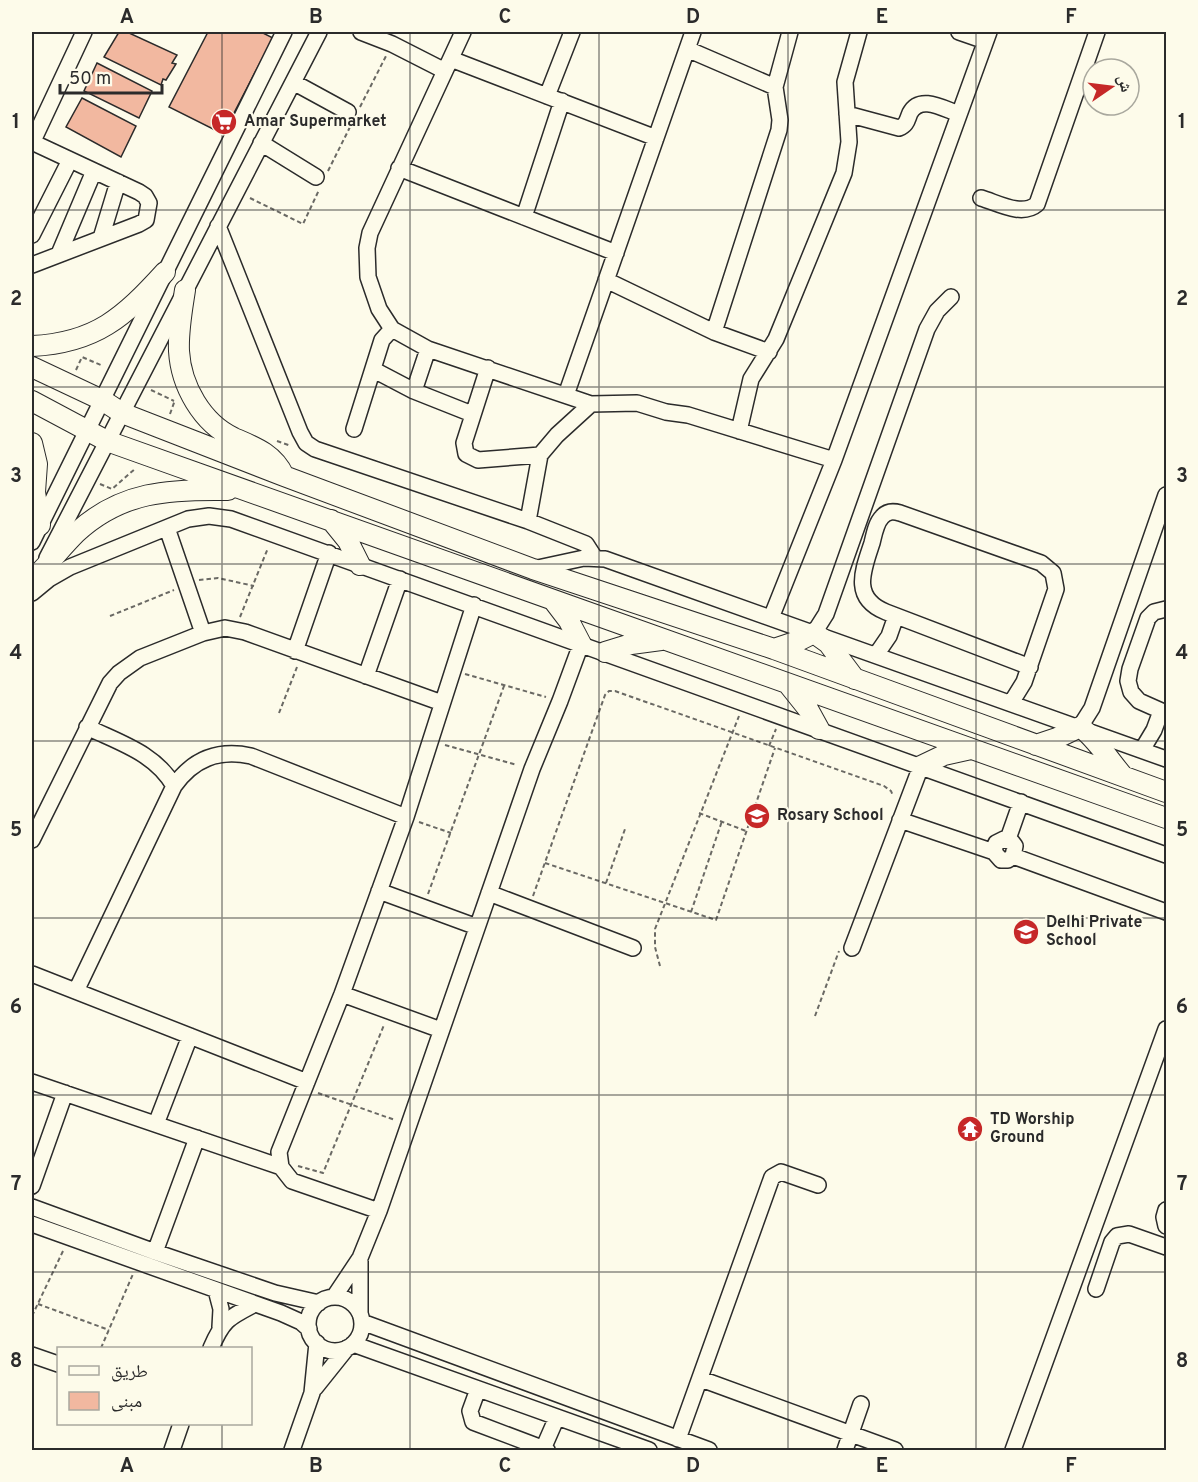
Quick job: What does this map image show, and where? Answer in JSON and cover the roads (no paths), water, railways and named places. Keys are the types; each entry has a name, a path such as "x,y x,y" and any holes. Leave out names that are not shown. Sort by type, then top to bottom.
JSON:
{"main road":[{"path":"32,346 77,339 111,324 139,301 165,272"},
{"path":"185,291 179,351 180,365 189,392 216,426 228,435 270,456 284,476"},
{"path":"32,367 102,400 122,413 166,428 284,476 533,569 774,649 1167,792"},
{"path":"32,401 107,441 1167,818"},
{"path":"32,443 37,464 36,534"},
{"path":"35,580 76,534 91,521 125,502 150,494 175,490 242,490"},
{"path":"331,520 348,541 360,565"},
{"path":"553,600 569,621 581,644"},
{"path":"774,649 814,633 828,643 856,680"},
{"path":"605,652 631,644 668,640"},
{"path":"786,682 808,709 819,729"},
{"path":"1036,745 1080,727 1091,734 1125,778"},
{"path":"921,766 944,755 971,749"}],"street":[{"path":"32,265 139,225 146,220 149,202 145,196 32,142 84,32"},
{"path":"36,534 284,32"},
{"path":"35,580 319,32"},
{"path":"361,32 448,65 547,96 656,138"},
{"path":"463,32 370,234 366,263 368,277 379,309 392,329 428,349 591,404 637,403 666,412 688,415 834,460"},
{"path":"547,96 572,32"},
{"path":"566,396 693,32"},
{"path":"714,332 780,125 775,87 790,32"},
{"path":"739,431 751,379 768,352 844,173 849,142 845,82 859,32"},
{"path":"771,618 834,460 987,36 959,32"},
{"path":"981,198 1026,211 1037,204 1097,32"},
{"path":"687,49 775,87"},
{"path":"293,82 354,112"},
{"path":"524,217 562,102"},
{"path":"847,114 899,128 905,126 912,110 919,104 929,104 959,114"},
{"path":"261,143 323,176"},
{"path":"32,235 70,160"},
{"path":"399,168 616,253"},
{"path":"59,254 94,171"},
{"path":"101,238 118,182"},
{"path":"218,226 306,443 315,449 528,521 586,544 595,558"},
{"path":"606,280 714,332 768,352"},
{"path":"814,633 826,614 927,329 937,311 951,297"},
{"path":"354,429 382,340 392,329"},
{"path":"414,391 428,349"},
{"path":"488,368 471,414 464,443 466,454 478,460 540,455"},
{"path":"374,370 414,391 471,414"},
{"path":"528,521 540,455 557,435 591,404"},
{"path":"1080,727 1092,708 1167,495"},
{"path":"1011,703 1024,682 1030,667 1041,637 1056,589 1053,573 1046,565 900,513 891,512 883,515 862,579 862,587 868,600 879,609 1030,667"},
{"path":"32,593 49,579 70,567 198,517 220,516 329,553 1167,855"},
{"path":"167,528 203,633"},
{"path":"298,652 329,553"},
{"path":"533,569 595,558 605,559 1167,759"},
{"path":"366,676 400,579"},
{"path":"379,1212 292,1181 280,1164 279,1152 281,1142 342,994 406,817 474,605"},
{"path":"1142,750 1164,712 1144,704 1135,697 1129,686 1128,675 1148,618 1154,612 1167,609"},
{"path":"876,655 889,636 896,616"},
{"path":"32,840 36,818 110,683 129,665 152,652 203,633 225,628 236,629 442,703"},
{"path":"309,1329 312,1310 319,1303 334,1297 360,1258 379,1212 532,769 581,644"},
{"path":"87,727 146,754 162,768 174,786"},
{"path":"76,992 174,786 191,766 201,760 226,753 250,756 406,817"},
{"path":"846,949 921,766"},
{"path":"1008,839 1021,802"},
{"path":"900,820 994,852 998,858 1004,860 1013,856 1167,912"},
{"path":"994,852 994,847 999,840 1008,839"},
{"path":"1008,839 1015,846 1013,856"},
{"path":"379,891 477,927"},
{"path":"489,893 633,948"},
{"path":"32,974 306,1085"},
{"path":"342,994 441,1030"},
{"path":"1013,1450 1167,1029"},
{"path":"156,1124 189,1036"},
{"path":"32,1082 280,1164"},
{"path":"32,1186 65,1093"},
{"path":"155,1252 197,1138"},
{"path":"678,1439 772,1177 781,1172 818,1185"},
{"path":"32,1207 155,1252 289,1297 319,1303"},
{"path":"1167,1210 1164,1217 1167,1226"},
{"path":"32,1224 291,1317 309,1329 317,1343 326,1349 336,1351 350,1346 649,1450"},
{"path":"1096,1289 1112,1242 1117,1236 1129,1234 1167,1247"},
{"path":"312,1393 328,1370 358,1338 361,1318 360,1258"},
{"path":"211,1347 220,1327 221,1309 216,1290"},
{"path":"334,1297 350,1301 361,1318 709,1450"},
{"path":"220,1327 231,1317 255,1304"},
{"path":"292,1450 312,1393 317,1343"},
{"path":"32,1355 57,1364"},
{"path":"701,1378 895,1450"},
{"path":"478,1389 470,1411 473,1422 545,1450 557,1417"},
{"path":"846,1450 861,1404"},
{"path":"172,1450 181,1425"}],"place":[{"name":"Amar Supermarket","path":"224,122"},
{"name":"Rosary School","path":"757,816"},
{"name":"Delhi Private School","path":"1026,932"},
{"name":"TD Worship Ground","path":"970,1129"}]}
